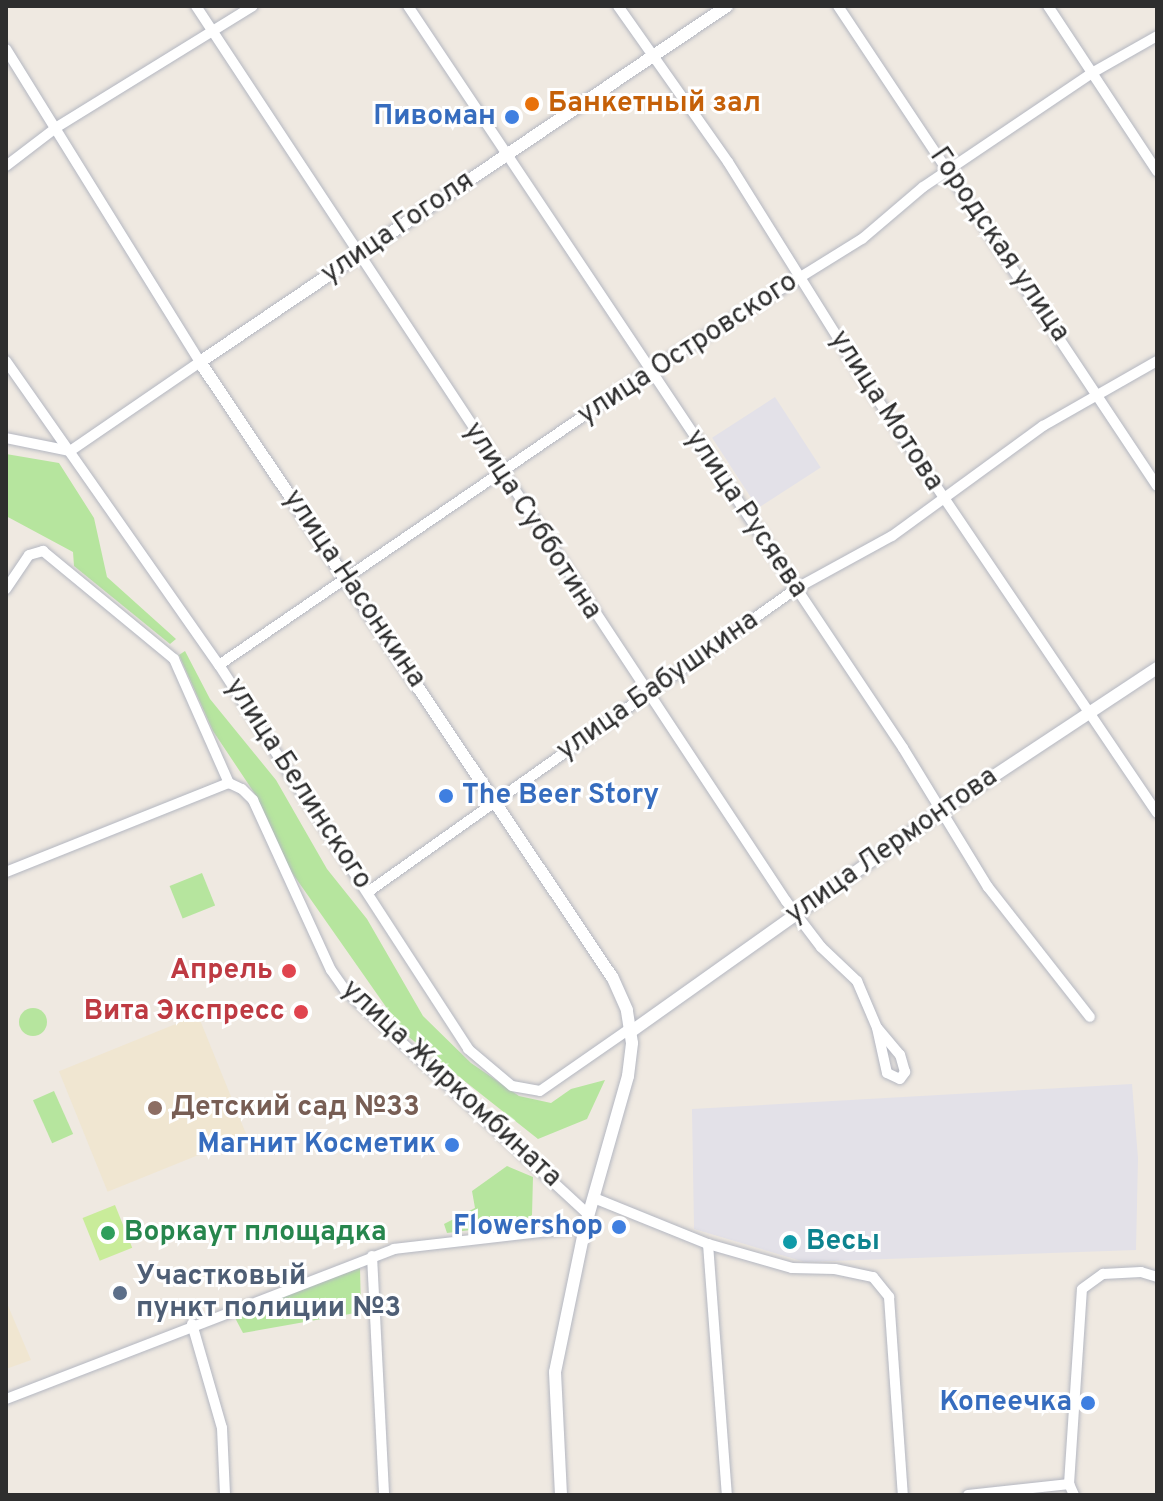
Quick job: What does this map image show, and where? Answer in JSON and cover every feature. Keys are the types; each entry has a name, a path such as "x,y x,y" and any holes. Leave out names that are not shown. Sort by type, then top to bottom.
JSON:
{"street":[{"name":"улица Субботина","path":"196,6 501,475 794,913 857,981 877,1028"},
{"path":"6,166 57,127 213,34 253,6"},
{"name":"улица Русяева","path":"408,6 649,371 797,588 988,887 1090,1017"},
{"name":"улица Мотова","path":"618,6 728,162 798,277 1157,813"},
{"name":"улица Гоголя","path":"70,451 727,6"},
{"name":"Городская улица","path":"838,6 950,170 1157,486"},
{"path":"1048,6 1157,171"},
{"name":"улица Островского","path":"219,665 649,371 862,239 950,170 1092,73 1157,36"},
{"name":"улица Насонкина","path":"6,49 200,362 612,977 632,1029 628,1076 587,1221 555,1372 561,1495"},
{"name":"улица Белинского","path":"6,361 219,665 368,892 454,1031 484,1066 512,1086 534,1092 552,1087 632,1029"},
{"name":"улица Бабушкина","path":"368,892 797,588 892,536 1043,426 1157,361"},
{"path":"6,438 70,451"},
{"path":"6,589 29,555 43,551 174,659 229,783 6,872"},
{"name":"улица Лермонтова","path":"632,1029 941,811 1157,668"},
{"name":"улица Жиркомбината","path":"229,783 253,800 345,990 587,1221"},
{"path":"594,1198 708,1244 798,1269 835,1269 873,1277 889,1297 903,1495"},
{"path":"6,1399 372,1256 435,1242 587,1221"},
{"path":"708,1244 727,1495"},
{"path":"372,1256 384,1495"},
{"path":"1074,1495 1069,1484 1082,1289 1113,1272 1157,1277"},
{"path":"192,1324 222,1428 225,1495"},
{"path":"968,1495 1069,1484"}],"shaded area":[{"path":"775,397 821,467 758,508 712,438"},
{"name":"Детский сад №33","path":"198,1015 247,1136 108,1192 59,1071"},
{"path":"1132,1084 1138,1158 1136,1250 805,1262 694,1229 692,1109"},
{"path":"6,1301 31,1360 6,1369"}],"green space":[{"path":"6,454 59,463 94,518 107,577 176,639 170,644 74,566 73,552 6,516"},
{"path":"185,651 210,699 276,780 327,869 367,919 423,1016 471,1063 519,1096 551,1103 571,1089 605,1080 587,1119 538,1139 405,1034 288,867 255,794 213,731 179,655"},
{"path":"202,873 215,905 183,919 170,886"},
{"path":"33,1008 43,1012 47,1022 43,1032 33,1036 23,1032 19,1022 23,1012"},
{"path":"54,1091 73,1134 52,1143 33,1100"},
{"path":"507,1166 533,1177 532,1215 518,1224 447,1233 444,1224 475,1208 472,1191"},
{"name":"Воркаут площадка","path":"115,1205 132,1248 100,1261 83,1218"},
{"path":"360,1268 361,1312 243,1333 233,1314"}],"place":[{"name":"Банкетный зал","path":"532,104"},
{"name":"Пивоман","path":"512,117"},
{"name":"The Beer Story","path":"446,796"},
{"name":"Апрель","path":"289,971"},
{"name":"Вита Экспресс","path":"301,1012"},
{"name":"Детский сад №33","path":"155,1108"},
{"name":"Магнит Косметик","path":"452,1145"},
{"name":"Flowershop","path":"619,1227"},
{"name":"Воркаут площадка","path":"108,1233"},
{"name":"Весы","path":"790,1242"},
{"name":"Участковый пункт полиции №3","path":"120,1293"},
{"name":"Копеечка","path":"1088,1403"}]}
